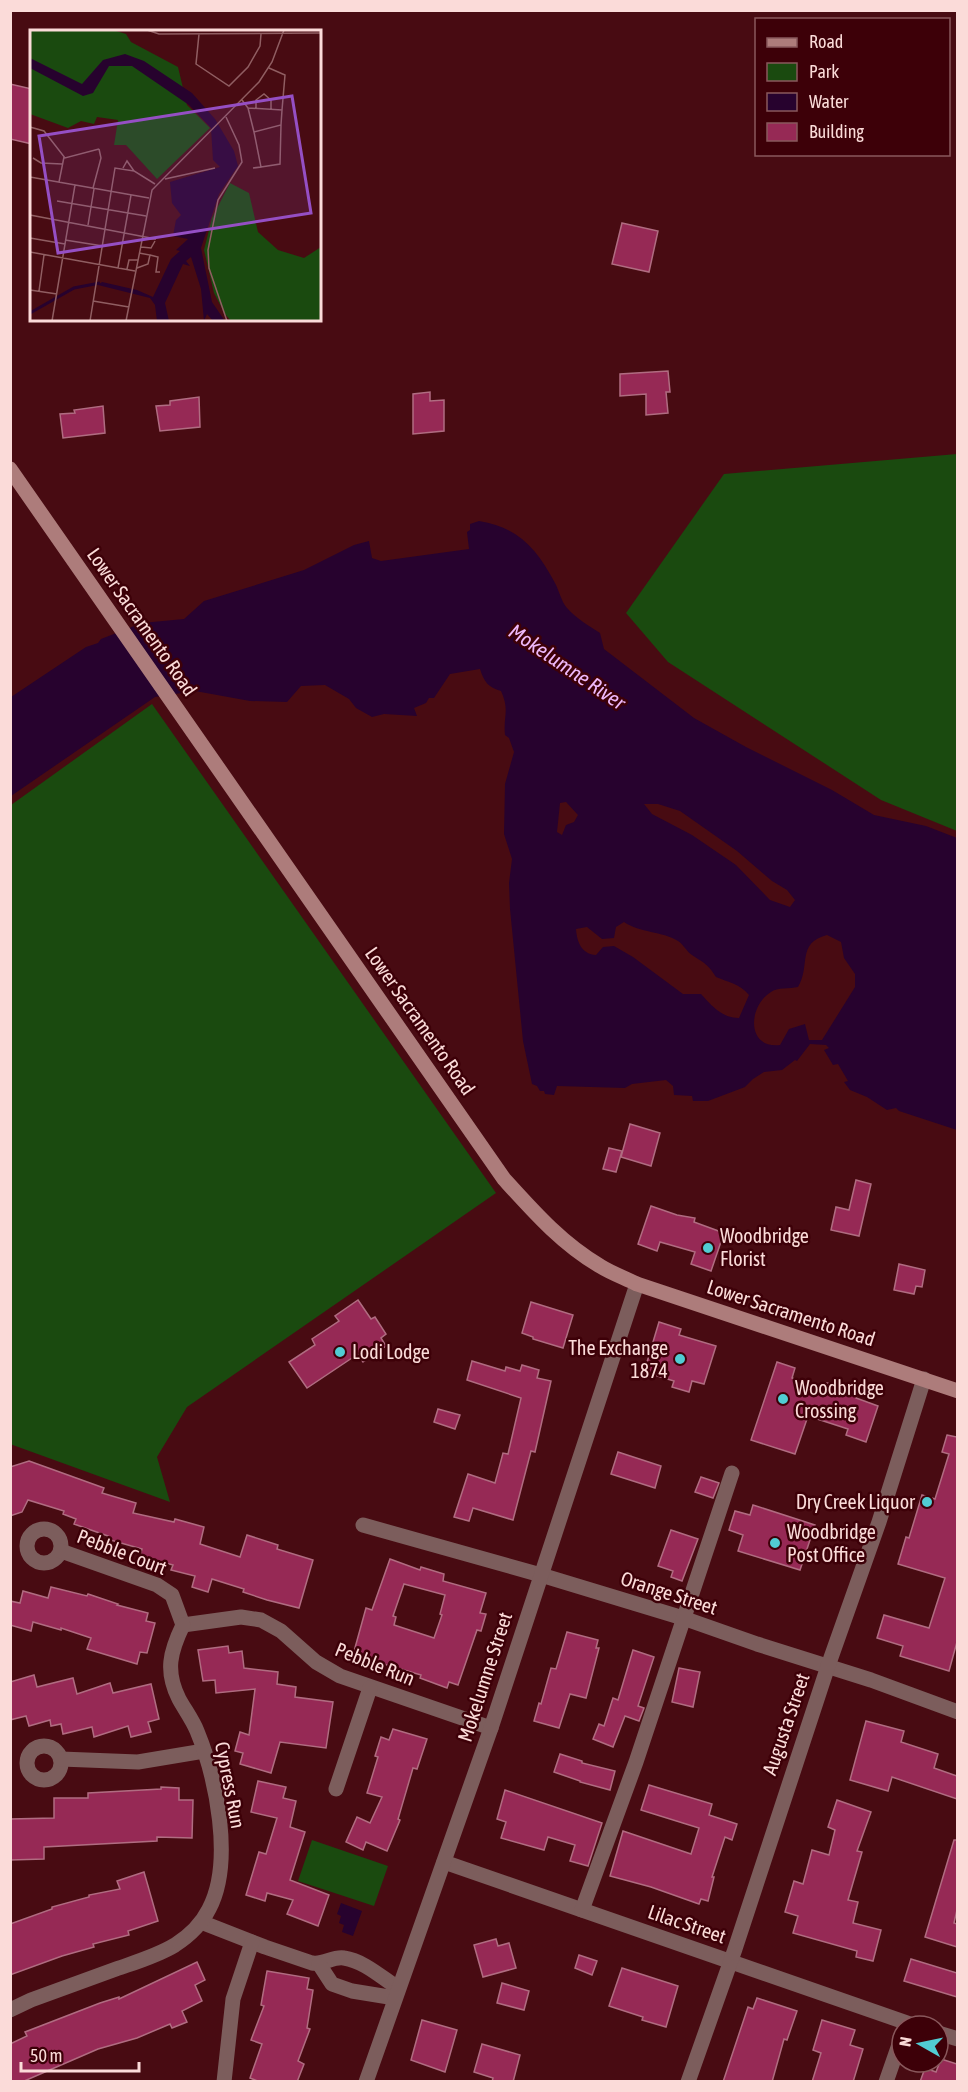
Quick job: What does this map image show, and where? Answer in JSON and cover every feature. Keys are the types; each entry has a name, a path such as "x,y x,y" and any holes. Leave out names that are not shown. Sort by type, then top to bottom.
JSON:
{"main road":[{"name":"Lower Sacramento Road","path":"10,470 504,1179 536,1215 576,1250 600,1266 637,1284 957,1391"}],"street":[{"name":"Mokelumne Street","path":"366,2082 491,1728 637,1284"},
{"name":"Augusta Street","path":"688,2082 879,1522 924,1379"},
{"path":"582,1910 636,1762 732,1473"},
{"name":"Orange Street","path":"363,1525 683,1618 871,1680 957,1712"},
{"name":"Pebble Court","path":"61,1551 157,1585 172,1595 183,1625"},
{"name":"Pebble Run","path":"183,1625 241,1617 261,1620 281,1631 316,1662 340,1676 491,1728"},
{"name":"Cypress Run","path":"10,2010 31,2000 155,1955 186,1937 201,1922 210,1907 215,1892 220,1859 219,1826 204,1751 192,1720 179,1698 172,1676 171,1655 183,1625"},
{"path":"336,1789 370,1688"},
{"path":"61,1759 138,1762 204,1751"},
{"name":"Lilac Street","path":"444,1862 730,1962 890,2022"},
{"path":"201,1922 319,1964 342,1957 363,1965 396,1993"},
{"path":"224,2082 233,1999 252,1942"},
{"path":"319,1964 332,1984 352,1991 396,1993"}],"green space":[{"path":"958,454 957,831 881,800 668,662 626,613 724,474"},
{"path":"152,704 496,1193 187,1407 157,1457 170,1502 10,1444 11,805"},
{"path":"312,1840 388,1866 374,1906 298,1881"}],"water":[{"name":"Mokelumne River","path":"479,521 493,524 505,528 525,541 548,571 567,608 600,633 604,649 694,718 832,790 874,815 926,826 957,838 957,1130 899,1111 896,1108 887,1110 867,1097 850,1090 844,1082 848,1081 838,1064 833,1065 824,1050 829,1048 826,1045 810,1044 797,1061 795,1060 782,1070 764,1072 745,1087 708,1101 693,1101 692,1096 674,1095 673,1086 666,1080 632,1084 625,1088 557,1086 554,1095 545,1094 532,1084 523,1041 510,909 509,883 512,859 504,834 505,784 514,752 509,738 505,735 504,698 501,691 487,683 480,669 450,674 434,698 429,698 426,703 414,708 417,716 384,714 372,717 356,708 349,699 325,685 301,686 287,702 250,701 195,691 155,697 11,796 11,697 86,647 142,623 184,619 204,601 304,570 354,545 369,541 372,558 381,561 469,549 467,532 470,530 470,524","holes":["566,802 578,815 574,822 566,825 562,835 557,832 560,803","644,804 658,804 680,811 737,851 772,881 787,890 795,900 790,907 770,900 736,865 692,835 652,814","624,922 678,941 708,966 716,977 738,986 749,995 739,1018 722,1014 701,994 683,994 633,957 614,946 603,947 596,955 584,950 579,943 576,929 587,927 602,939 614,938 616,927","827,935 841,942 844,958 855,974 855,987 822,1040 809,1040 805,1024 789,1029 780,1045 769,1044 761,1040 756,1034 754,1025 758,1007 763,998 774,990 798,987 802,979 808,949 817,939"]},
{"path":"341,1903 362,1911 353,1936 342,1932 344,1925 339,1923 341,1916 337,1914"}],"building":[{"path":"10,84 30,89 30,144 10,139"},
{"path":"622,223 658,231 649,272 612,264"},
{"path":"668,371 670,392 666,392 668,413 646,415 646,394 620,396 620,374"},
{"path":"430,392 430,401 444,400 444,431 413,434 413,394"},
{"path":"199,397 200,427 160,431 156,406 170,405 170,401"},
{"path":"103,406 105,433 63,438 60,414"},
{"path":"630,1124 660,1133 651,1166 621,1157"},
{"path":"609,1148 622,1151 616,1172 603,1169"},
{"path":"856,1180 871,1184 859,1236 831,1230 836,1207 849,1210"},
{"path":"651,1206 677,1215 695,1218 694,1222 724,1233 711,1271 691,1264 695,1252 660,1242 657,1251 638,1244"},
{"path":"899,1264 925,1270 922,1287 916,1286 914,1294 894,1290"},
{"path":"358,1300 371,1319 375,1317 386,1334 381,1338 386,1346 363,1362 358,1354 307,1388 289,1362 315,1345 312,1339 339,1321 335,1316"},
{"path":"531,1302 573,1315 563,1348 533,1339 522,1333"},
{"name":"The Exchange 1874","path":"659,1322 681,1329 679,1335 716,1346 704,1384 692,1381 689,1392 672,1387 674,1381 644,1372"},
{"path":"472,1361 505,1371 506,1367 520,1371 522,1365 539,1370 537,1378 551,1381 535,1452 531,1451 513,1520 473,1508 469,1521 454,1517 468,1474 495,1483 503,1453 508,1454 521,1398 467,1380"},
{"path":"777,1362 795,1368 792,1378 825,1389 827,1383 857,1393 856,1398 878,1406 866,1442 846,1435 848,1429 808,1416 795,1454 751,1440"},
{"path":"438,1409 460,1415 455,1429 434,1422"},
{"path":"947,1435 957,1437 957,1642 949,1671 900,1656 903,1646 877,1638 884,1615 929,1628 945,1578 898,1564 906,1537 909,1538 922,1495 935,1499 949,1454 942,1452"},
{"path":"618,1452 661,1466 655,1488 611,1474"},
{"path":"29,1461 104,1488 102,1493 136,1503 133,1513 174,1522 175,1519 204,1527 200,1544 240,1557 247,1535 278,1545 277,1549 313,1560 299,1608 243,1592 244,1589 212,1579 208,1592 192,1587 195,1576 171,1570 173,1565 140,1556 142,1549 107,1539 108,1536 74,1524 76,1519 63,1514 64,1511 28,1500 22,1512 10,1516 10,1467"},
{"path":"701,1477 719,1483 713,1498 695,1492"},
{"name":"Woodbridge Post Office","path":"753,1505 815,1525 800,1570 738,1551 743,1535 729,1530 735,1511 750,1515"},
{"path":"671,1530 698,1539 682,1581 671,1577 673,1571 658,1566"},
{"path":"390,1559 420,1570 421,1567 444,1574 443,1581 486,1593 480,1613 486,1614 481,1631 477,1630 458,1685 449,1682 447,1688 420,1678 421,1675 353,1655 366,1608 372,1610","holes":["404,1584 445,1595 440,1614 442,1615 434,1638 394,1625 396,1617 393,1616"]},
{"path":"51,1587 87,1596 88,1594 148,1613 146,1621 155,1623 147,1653 140,1652 137,1664 87,1649 91,1638 61,1628 61,1630 33,1622 31,1631 10,1625 10,1601 20,1603 23,1591 48,1598"},
{"path":"567,1632 598,1640 596,1648 599,1648 586,1698 570,1694 559,1728 534,1721 551,1668 556,1669"},
{"path":"228,1646 229,1653 242,1651 244,1668 278,1672 277,1684 296,1687 295,1697 333,1702 326,1748 280,1742 271,1773 240,1764 243,1753 235,1751 240,1732 249,1735 255,1689 216,1693 215,1680 203,1681 198,1650"},
{"path":"633,1650 654,1657 638,1706 644,1708 639,1721 625,1716 613,1747 593,1739 599,1724 604,1726 613,1698 618,1700"},
{"path":"679,1668 700,1672 693,1707 672,1702"},
{"path":"34,1675 37,1687 73,1678 77,1694 110,1683 113,1693 151,1684 159,1719 148,1722 151,1732 131,1737 128,1726 94,1737 92,1727 63,1734 61,1724 51,1726 50,1720 29,1726 26,1716 10,1720 10,1682"},
{"path":"866,1721 904,1731 901,1742 938,1754 934,1768 957,1776 957,1799 892,1777 888,1791 850,1780"},
{"path":"393,1729 427,1739 417,1769 413,1768 398,1819 400,1820 387,1851 366,1842 363,1850 346,1842 357,1817 370,1823 382,1797 367,1793 378,1757 375,1756 381,1737 389,1740"},
{"path":"560,1754 582,1761 582,1763 615,1771 610,1790 554,1772"},
{"path":"258,1781 286,1787 283,1798 296,1801 290,1827 305,1832 290,1880 329,1895 318,1926 287,1914 293,1900 267,1893 265,1901 246,1895 259,1852 266,1854 277,1818 251,1812"},
{"path":"649,1785 712,1804 709,1815 737,1824 732,1840 725,1837 712,1877 714,1877 708,1901 701,1899 699,1904 651,1887 610,1876 623,1831 691,1854 699,1828 641,1810"},
{"path":"161,1787 179,1788 179,1800 193,1800 192,1838 157,1837 157,1841 44,1847 44,1859 10,1860 10,1819 54,1818 54,1798 88,1798 88,1793 161,1789"},
{"path":"505,1790 602,1823 588,1866 570,1861 575,1845 548,1837 544,1850 501,1838 506,1822 497,1819"},
{"path":"837,1800 871,1812 857,1851 862,1852 848,1900 858,1902 853,1923 881,1930 873,1961 856,1957 857,1951 793,1933 798,1916 785,1912 794,1881 803,1884 812,1850 829,1855 835,1830 828,1827"},
{"path":"954,1840 957,1840 957,1910 954,1923 957,1924 957,1947 925,1937"},
{"path":"144,1872 158,1921 128,1931 129,1935 93,1944 94,1947 10,1975 10,1924 52,1909 52,1907 89,1897 89,1895 120,1889 117,1881"},
{"path":"496,1939 498,1946 509,1943 516,1968 483,1977 474,1945"},
{"path":"579,1955 597,1961 592,1975 575,1968"},
{"path":"911,1959 957,1973 957,1997 904,1981"},
{"path":"197,1962 205,1980 195,1985 202,2001 182,2011 187,2022 172,2028 170,2024 137,2038 98,2049 22,2082 10,2082 10,2044 27,2036 25,2032 100,2003 119,1997 119,1999"},
{"path":"622,1968 678,1986 666,2027 609,2006"},
{"path":"267,1971 309,1978 307,1989 313,1990 307,2028 310,2029 298,2061 304,2064 297,2082 260,2082 250,2078 262,2044 251,2040 264,2006 261,2005"},
{"path":"502,1983 529,1991 524,2010 497,2003"},
{"path":"757,1998 797,2011 787,2040 784,2039 772,2082 723,2082 748,2007 753,2009"},
{"path":"422,2020 457,2030 445,2072 411,2060"},
{"path":"822,2020 855,2030 850,2045 863,2049 853,2082 812,2082 821,2053 813,2050"},
{"path":"482,2044 520,2055 513,2082 492,2082 493,2078 474,2072"},
{"path":"950,2062 957,2064 957,2082 920,2082 923,2074 950,2074"}],"place":[{"name":"Woodbridge Florist","path":"708,1248"},
{"name":"Lodi Lodge","path":"340,1352"},
{"name":"The Exchange 1874","path":"680,1359"},
{"name":"Woodbridge Crossing","path":"783,1399"},
{"name":"Dry Creek Liquor","path":"927,1502"},
{"name":"Woodbridge Post Office","path":"775,1543"}]}
